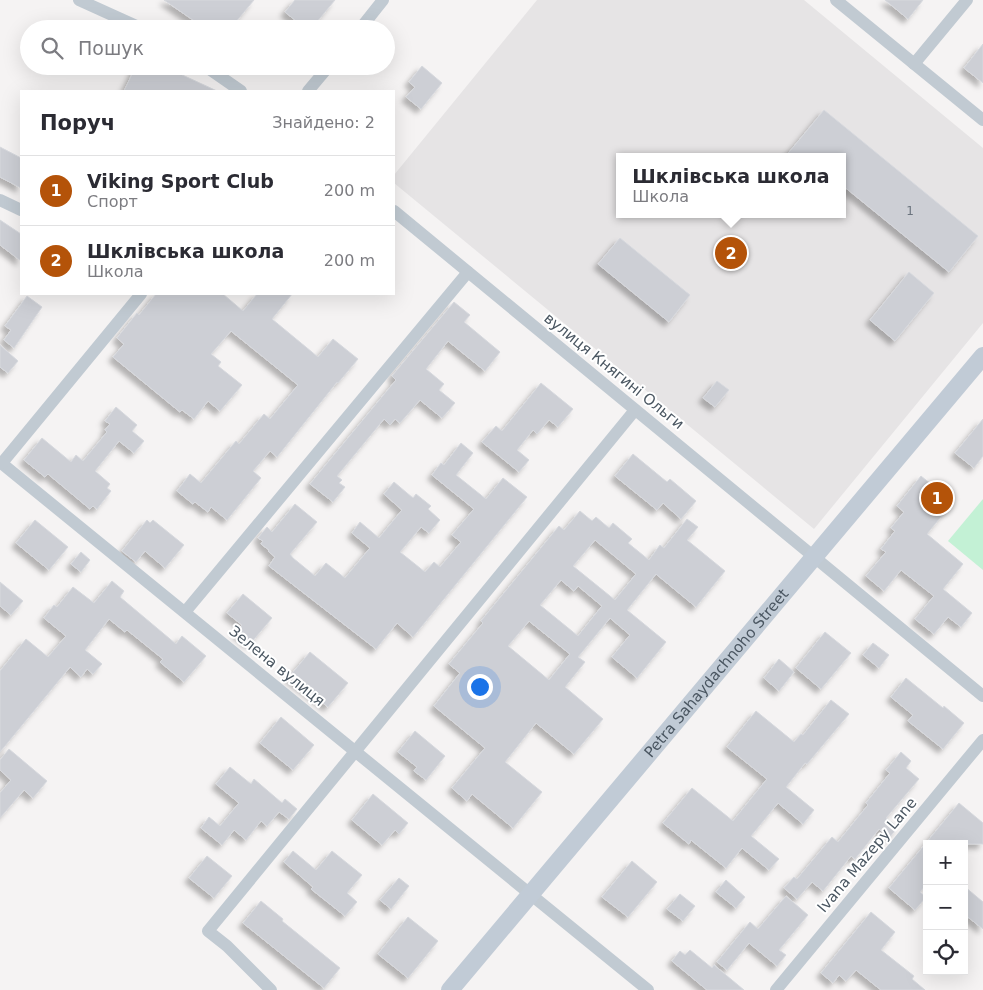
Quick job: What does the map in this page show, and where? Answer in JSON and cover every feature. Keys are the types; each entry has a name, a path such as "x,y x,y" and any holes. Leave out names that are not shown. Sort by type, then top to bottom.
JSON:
{"street":[{"path":"79,0 124,20"},
{"path":"367,20 383,0"},
{"path":"836,0 983,120"},
{"path":"914,64 967,0"},
{"path":"218,75 240,90"},
{"path":"309,90 321,75"},
{"path":"0,200 20,210"},
{"name":"вулиця Княгині Ольги","path":"395,212 983,696"},
{"path":"185,612 468,272"},
{"path":"1,462 140,295"},
{"name":"Petra Sahaydachnoho Street","path":"450,990 983,356"},
{"path":"272,990 208,930 635,410"},
{"name":"Зелена вулиця","path":"1,462 648,990"},
{"name":"Ivana Mazepy Lane","path":"776,990 983,740"}],"shaded area":[{"path":"537,0 804,0 983,148 983,323 814,529 395,184 395,174"}],"green space":[{"path":"983,499 983,570 948,541"}],"building":[{"path":"164,0 254,0 237,20 193,20"},
{"path":"295,0 335,0 318,20 295,20 285,12"},
{"path":"885,0 923,0 908,19"},
{"path":"983,44 983,83 964,68"},
{"path":"422,66 442,83 421,109 406,97 415,87 409,82"},
{"path":"132,75 182,75 215,90 124,90"},
{"path":"824,110 978,236 949,272 846,188 846,153 788,153"},
{"path":"0,147 20,157 20,187 0,177"},
{"path":"0,220 20,233 20,260 0,245"},
{"path":"620,238 690,295 669,322 598,264"},
{"path":"909,272 934,293 895,341 870,320"},
{"path":"155,295 224,295 243,311 256,295 291,295 272,319 318,357 333,339 358,359 337,382 277,457 270,451 253,471 261,478 227,520 211,507 208,512 195,502 193,504 177,491 190,474 201,483 236,441 239,444 264,414 270,419 298,385 231,331 211,354 221,362 218,366 242,385 220,411 208,401 194,419 182,410 180,412 113,357 124,344 117,338 137,313 139,315"},
{"path":"27,296 42,307 14,348 4,340 11,330 5,326"},
{"path":"454,302 470,315 464,322 500,352 485,371 448,341 426,369 444,384 439,390 455,403 442,418 420,400 400,423 395,419 390,425 384,419 337,476 342,480 339,483 345,487 333,502 310,484 396,380 392,376"},
{"path":"0,345 18,361 8,373 0,367"},
{"path":"717,381 729,390 715,407 703,398"},
{"path":"541,383 573,409 558,427 549,420 537,434 533,430 517,450 529,460 519,472 482,442 496,426 502,431"},
{"path":"116,407 137,425 132,431 144,441 134,453 119,441 95,471 110,484 107,488 111,491 97,509 93,506 90,509 48,474 45,477 24,460 42,438 71,462 76,455 83,461 107,432 105,430 110,424 105,421"},
{"path":"983,419 983,456 974,468 955,453"},
{"path":"461,443 473,453 456,475 486,499 503,478 527,497 413,637 397,623 376,649 269,566 275,557 261,544 263,541 258,538 267,527 272,532 295,504 317,522 290,554 315,576 326,563 345,578 370,548 352,533 360,522 379,538 402,510 384,494 394,482 413,498 416,494 431,506 428,509 440,520 429,533 421,527 400,552 425,572 434,562 440,567 461,542 452,535 474,509 432,475 441,463 444,465"},
{"path":"633,454 667,482 670,479 696,501 681,519 663,503 657,510 615,476"},
{"path":"921,476 953,502 927,534 963,564 943,589 972,613 961,627 948,617 934,634 915,619 934,596 901,570 884,591 866,576 886,552 881,549 895,531 891,528 904,512 897,506"},
{"path":"580,511 592,521 596,517 609,528 613,523 632,539 628,543 649,560 660,545 664,548 687,519 698,527 687,540 725,571 696,607 656,574 627,610 666,642 637,678 612,657 630,635 610,618 578,657 585,662 565,687 603,719 574,754 536,723 505,762 542,792 513,828 472,794 467,801 452,788 485,748 434,706 460,673 449,664 483,623 481,621 559,526 564,530","holes":["595,540 636,574 615,600 573,566","561,580 574,591 578,586 602,606 578,636 540,605","529,621 570,654 549,680 508,646"]},
{"path":"35,520 68,547 49,570 16,543"},
{"path":"147,520 150,523 153,520 184,545 165,568 145,551 136,562 122,551"},
{"path":"81,552 90,560 81,572 71,564"},
{"path":"112,581 124,591 120,597 176,644 182,636 206,656 184,682 160,662 163,659 127,630 125,632 109,619 85,650 102,664 93,674 87,669 81,677 70,667 0,752 0,671 26,639 48,657 66,636 44,618 54,605 57,607 73,587 94,603"},
{"path":"0,582 23,601 11,615 0,606"},
{"path":"243,594 272,618 250,644 236,632 242,625 227,613"},
{"path":"825,632 851,653 821,689 796,668"},
{"path":"873,643 889,655 879,668 863,655"},
{"path":"310,652 348,683 328,707 289,677"},
{"path":"779,659 794,672 779,691 764,678"},
{"path":"906,678 964,723 943,749 908,721 913,715 891,697"},
{"path":"831,700 849,714 786,787 814,810 803,824 778,803 751,836 779,859 769,870 742,848 726,868 691,840 689,844 663,823 692,788 733,821 767,779 727,747 756,711 794,742 801,734 803,735"},
{"path":"281,717 314,745 293,770 260,743"},
{"path":"415,731 445,756 426,780 414,771 417,767 398,752"},
{"path":"9,749 47,781 33,798 24,790 0,818 0,793 11,780 0,770 0,760"},
{"path":"901,752 911,761 906,768 919,779 886,818 898,827 889,838 879,829 855,859 851,856 823,891 812,882 797,899 784,888 794,877 797,879 832,837 838,842 868,805 866,803 890,773 886,770"},
{"path":"230,767 251,784 254,779 282,803 285,799 297,809 289,819 279,812 267,826 261,821 246,840 234,830 222,845 201,828 209,817 220,826 239,803 216,784"},
{"path":"373,794 408,823 399,834 395,830 382,845 352,820"},
{"path":"959,803 983,823 983,844 968,844 968,840 929,840"},
{"path":"923,847 923,889 920,892 923,894 923,901 915,910 889,888"},
{"path":"293,851 316,870 332,851 362,875 347,893 357,902 345,916 311,889 313,887 284,862"},
{"path":"207,856 232,876 214,898 189,878"},
{"path":"632,861 657,882 628,917 602,897"},
{"path":"399,878 409,886 391,909 380,900"},
{"path":"726,880 745,897 736,908 716,892"},
{"path":"968,889 983,902 983,929 968,917"},
{"path":"680,894 695,906 683,921 667,909"},
{"path":"786,896 808,915 779,950 786,955 777,966 749,943 727,970 717,962 750,922 758,929"},
{"path":"261,901 283,919 282,921 340,968 324,988 243,923"},
{"path":"871,912 895,932 881,950 914,976 912,979 925,990 881,990 856,970 846,981 839,975 833,983 821,973"},
{"path":"408,917 438,941 408,978 378,954"},
{"path":"690,950 712,968 714,965 744,990 707,990 672,961 680,951 685,955"}],"place":[{"name":"Шклівська школа","path":"731,253"},
{"name":"Viking Sport Club","path":"937,498"}]}
